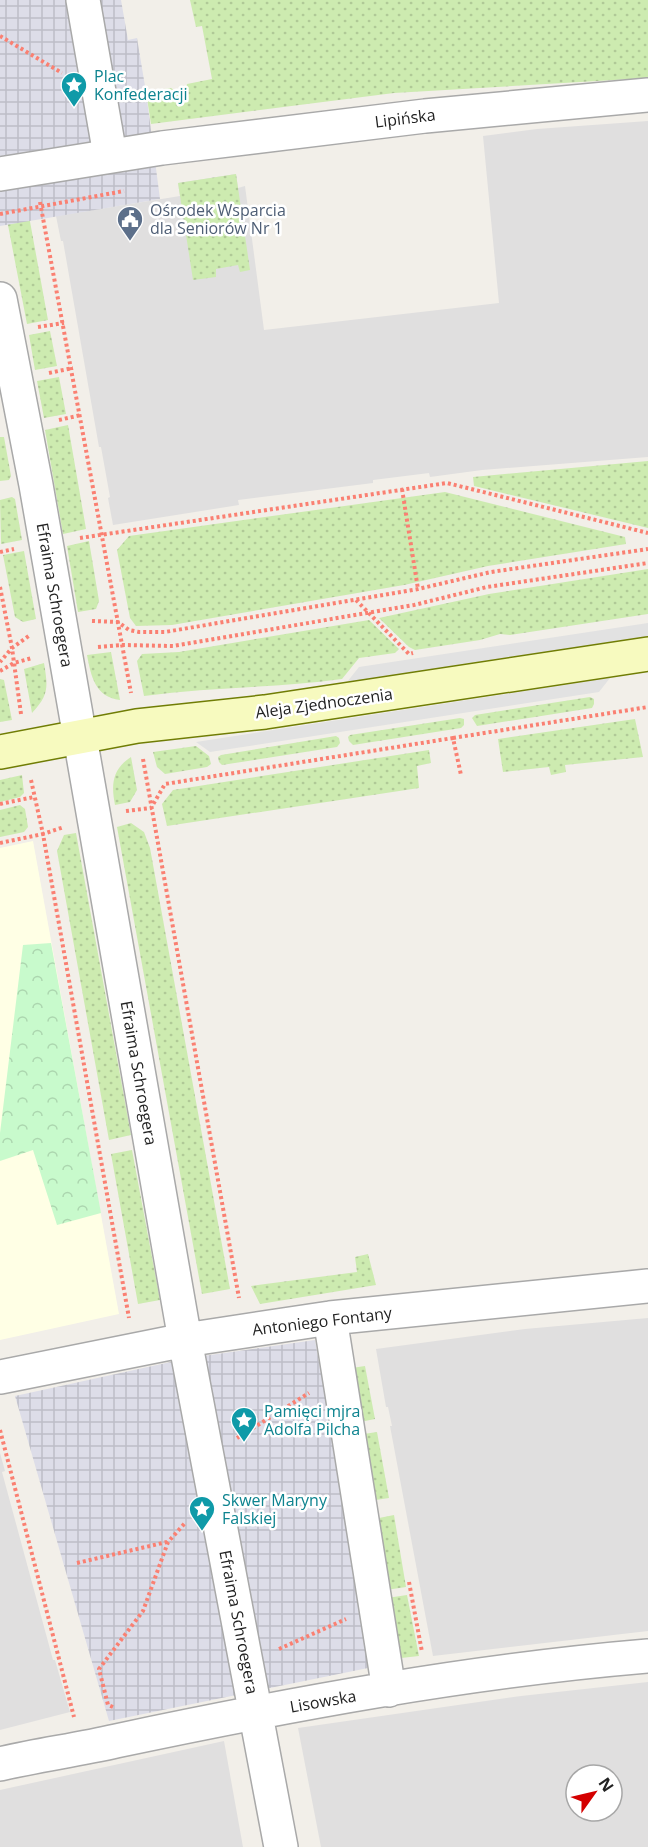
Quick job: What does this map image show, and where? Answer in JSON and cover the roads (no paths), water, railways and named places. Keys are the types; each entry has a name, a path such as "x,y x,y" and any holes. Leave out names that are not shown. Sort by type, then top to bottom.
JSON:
{"street":[{"path":"0,174 110,155 84,0"},
{"name":"Lipińska","path":"110,155 425,116 648,95"},
{"name":"Efraima Schroegera","path":"0,299 65,651 185,1340 281,1847"},
{"name":"Aleja Zjednoczenia","path":"0,752 137,726 265,712 648,654"},
{"name":"Antoniego Fontany","path":"0,1377 251,1329 330,1318 648,1286"},
{"path":"330,1318 389,1690"},
{"name":"Lisowska","path":"0,1764 256,1712 506,1672 648,1656"}],"place":[{"name":"Plac Konfederacji","path":"74,108"},
{"name":"Ośrodek Wsparcia dla Seniorów Nr 1","path":"130,242"},
{"name":"Pamięci mjra Adolfa Pilcha","path":"244,1443"},
{"name":"Skwer Maryny Falskiej","path":"202,1532"}]}
